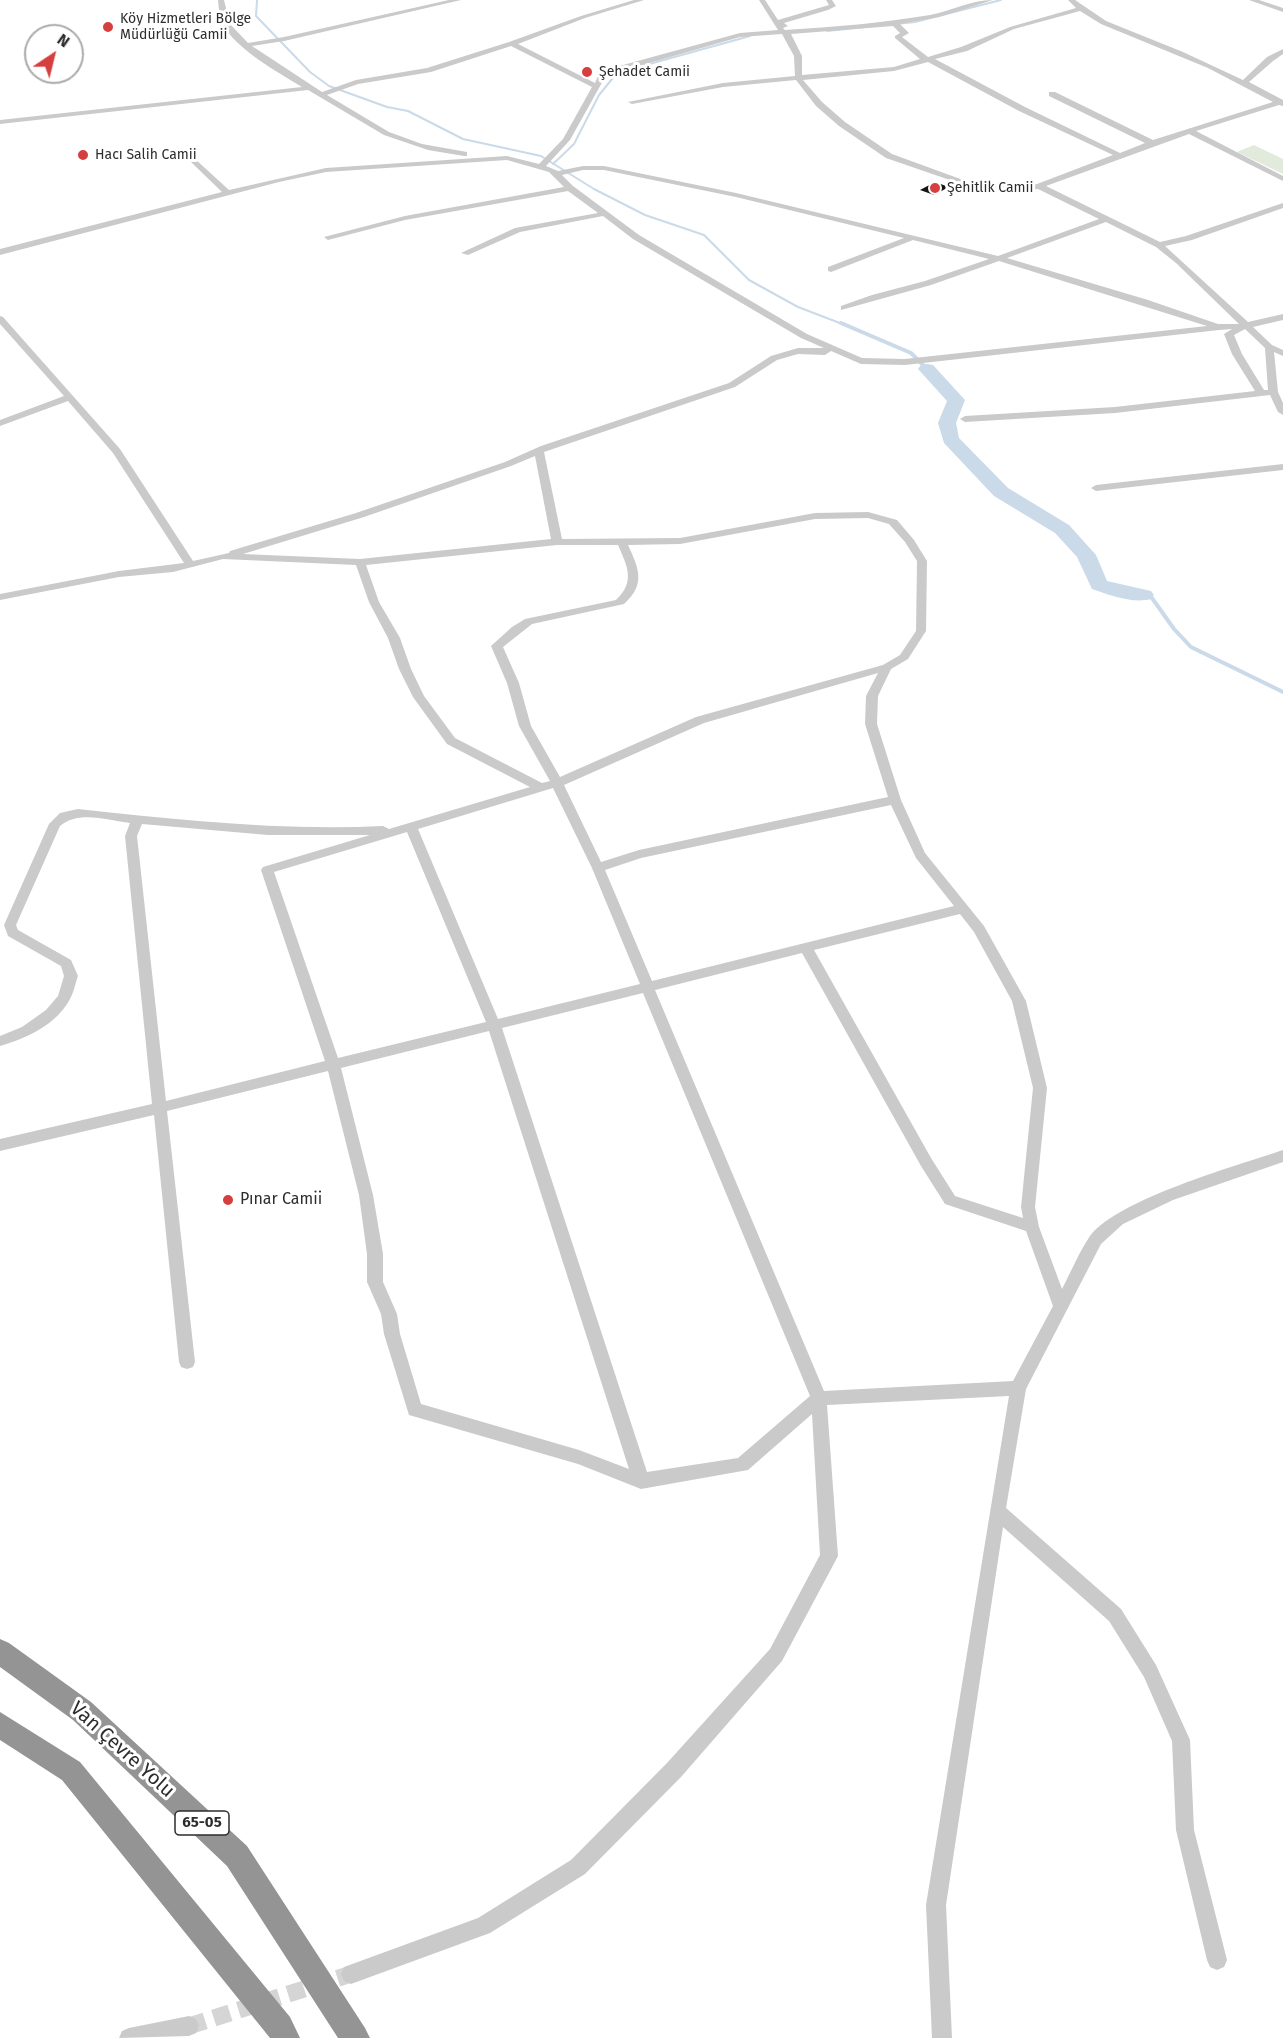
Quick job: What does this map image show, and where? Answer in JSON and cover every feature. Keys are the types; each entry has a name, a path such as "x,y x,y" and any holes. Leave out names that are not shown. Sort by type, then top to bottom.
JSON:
{"highway":[{"name":"Van Çevre Yolu","path":"0,1652 82,1711 237,1856 355,2038"},
{"path":"0,1725 70,1772 280,2027 285,2038"}],"street":[{"path":"221,0 226,25 247,45 375,129 411,143 448,153 507,158 551,169 614,170 736,195 997,258 1145,302 1218,327"},
{"path":"247,45 284,39 458,0"},
{"path":"321,95 343,89 356,82 428,70 512,44 562,24 641,0"},
{"path":"762,0 787,32 798,56 799,79 819,104 842,124 889,156 973,186 1017,189 1039,186 1152,143 1282,103"},
{"path":"787,32 778,22 826,9 833,5 829,0"},
{"path":"990,0 937,16 896,25 740,35 625,67 601,78 595,86 566,140 551,157 551,169 570,188 636,237 804,336 861,361 905,363 1218,327 1245,326 1283,317"},
{"path":"1071,0 1080,9 1103,22 1190,57 1245,82 1282,103"},
{"path":"1252,0 1283,10"},
{"path":"632,102 723,85 894,69 983,42 1011,28 1080,9"},
{"path":"896,25 905,33 897,38 921,57 931,59 1022,109 1120,156"},
{"path":"512,44 595,86"},
{"path":"1245,82 1270,59 1283,51"},
{"path":"0,122 310,88"},
{"path":"1052,93 1152,143"},
{"path":"1189,131 1283,179"},
{"path":"0,252 227,193 326,170 507,158"},
{"path":"194,160 227,193"},
{"path":"1039,186 1159,245 1179,261 1269,347 1283,353"},
{"path":"328,237 405,218 570,188"},
{"path":"1159,245 1189,238 1283,205"},
{"path":"465,253 518,230 603,214"},
{"path":"844,308 857,302 912,288 1106,219"},
{"path":"831,269 912,238"},
{"path":"0,320 117,451 190,564"},
{"path":"1245,326 1229,334 1237,354 1261,393"},
{"path":"1269,347 1273,392 1283,412"},
{"path":"0,597 119,574 173,569 360,515 508,464 539,450 732,385 774,358 798,351 825,352 831,348"},
{"path":"965,419 1115,410 1273,392"},
{"path":"0,423 71,397"},
{"path":"539,450 557,542"},
{"path":"1096,488 1283,467"},
{"path":"223,556 360,562 557,542 680,541 815,516 868,515 893,522 909,540 922,561 921,631 904,657 887,667 700,720 557,783 267,870 333,1065 366,1195 375,1254 375,1282 388,1314 415,1410 579,1456 641,1481 742,1465 819,1398 1018,1388"},
{"path":"351,1974 483,1926 578,1867 674,1770 776,1655 829,1556 819,1398 598,868 557,783 525,726 513,683 497,646 529,621 620,602 630,594 635,574 622,542"},
{"path":"360,562 374,602 394,638 414,687 451,741 541,788"},
{"path":"887,667 872,696 871,724 894,800 920,855 979,929 1019,1002 1040,1088 1028,1207 1032,1227 1061,1307"},
{"path":"598,868 639,854 894,800"},
{"path":"0,1041 18,1036 44,1019 63,998 71,976 66,963 13,933 10,924 55,824 64,816 78,813 287,831 353,832 411,827"},
{"path":"137,819 131,837 187,1362"},
{"path":"411,827 494,1024 641,1481"},
{"path":"0,1145 649,987 805,946 964,909"},
{"path":"805,946 926,1162 950,1200 1032,1227"},
{"path":"942,2038 936,1905 1018,1388 1096,1240 1118,1220 1168,1196 1283,1156"},
{"path":"997,1511 1115,1615 1150,1671 1181,1740 1185,1830 1217,1960"},
{"path":"129,2038 189,2026"}],"shaded area":[{"path":"1254,145 1283,159 1283,174 1237,152"}],"building":[{"name":"Şehitlik Camii","path":"935,182 949,187 934,195 920,190"}],"waterway":[{"path":"257,0 256,16 310,72 329,86 387,107 408,111 463,139 541,156 553,164"},
{"path":"827,31 915,22 1001,0"},
{"path":"553,164 574,144 599,95 617,73 750,36"},
{"path":"553,164 594,189 645,215 704,235 749,280 798,307 845,325"},
{"path":"841,323 911,353 927,369"},
{"path":"927,369 956,400 947,423 950,439 1001,492 1062,529 1086,555 1099,585 1144,595"},
{"path":"1144,595 1152,598 1174,629 1191,647 1283,692"}],"tunnel":[{"path":"189,2026 351,1974"}],"place":[{"name":"Köy Hizmetleri Bölge Müdürlüğü Camii","path":"108,27"},
{"name":"Şehadet Camii","path":"587,72"},
{"name":"Hacı Salih Camii","path":"83,155"},
{"name":"Şehitlik Camii","path":"935,188"},
{"name":"Pınar Camii","path":"228,1200"}]}
